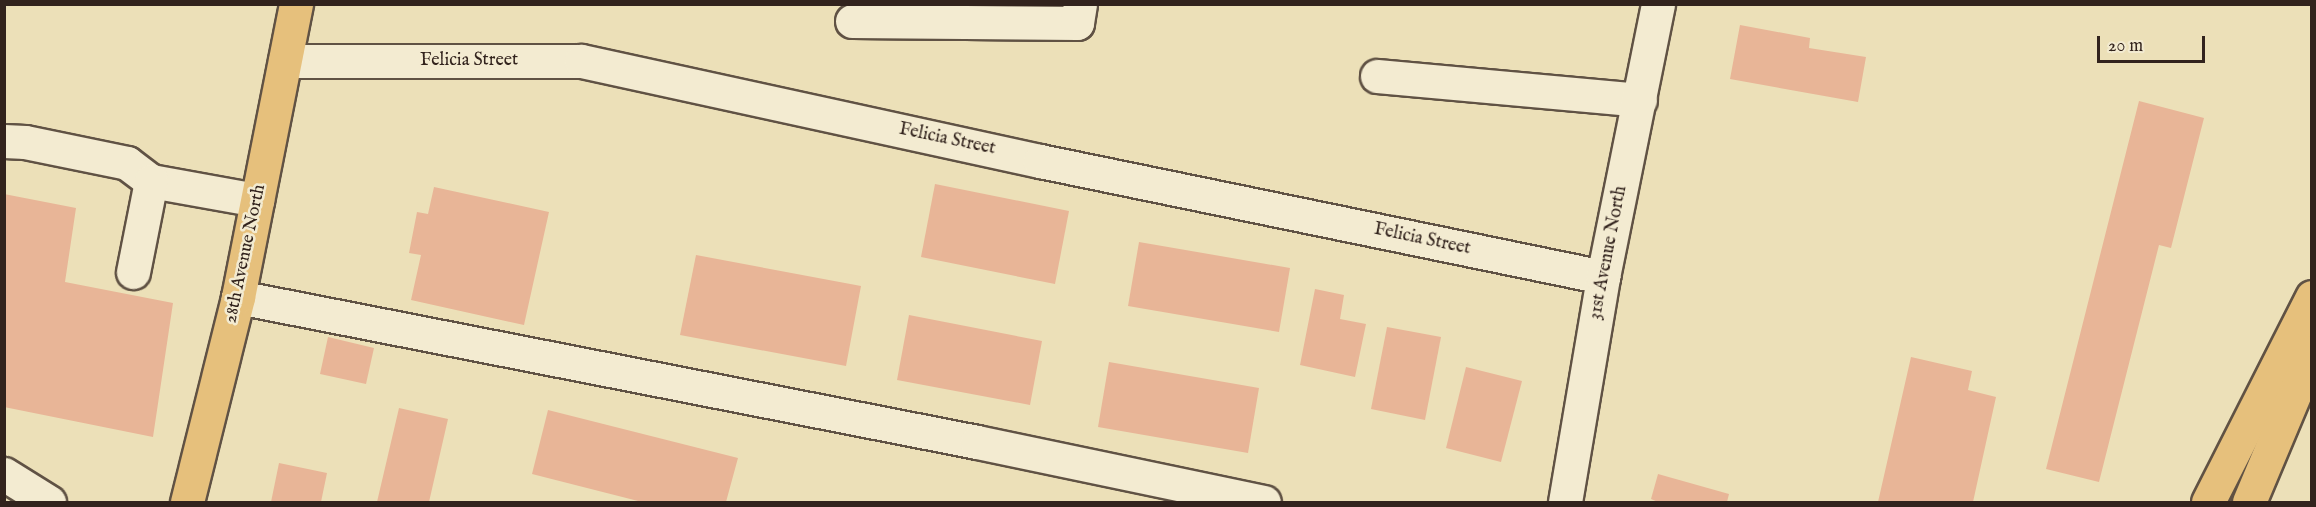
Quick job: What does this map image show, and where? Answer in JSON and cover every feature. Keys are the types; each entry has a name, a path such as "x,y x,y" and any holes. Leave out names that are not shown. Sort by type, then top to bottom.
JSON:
{"main road":[{"name":"28th Avenue North","path":"187,502 238,297 296,4"},
{"path":"2208,502 2312,297"},
{"path":"2249,502 2312,352"}],"street":[{"path":"852,21 1077,22 1080,4"},
{"name":"31st Avenue North","path":"1564,502 1603,277 1658,4"},
{"name":"Felicia Street","path":"285,61 582,61 1040,161 1603,277"},
{"path":"1377,76 1640,100"},
{"path":"4,141 25,142 127,163 151,181 257,200"},
{"path":"132,272 151,181"},
{"path":"238,297 976,442 1264,502"},
{"path":"4,474 50,502"}],"building":[{"path":"1740,25 1810,38 1809,48 1866,57 1858,102 1730,79"},
{"path":"2139,101 2204,118 2171,248 2159,245 2099,482 2046,469"},
{"path":"935,184 1069,211 1055,284 921,257"},
{"path":"434,187 549,212 524,325 411,300 421,255 409,253 417,212 428,214"},
{"path":"4,194 76,208 65,282 173,303 153,437 4,407"},
{"path":"1139,242 1290,268 1279,332 1128,306"},
{"path":"696,255 861,286 846,366 680,335"},
{"path":"1315,289 1344,295 1340,319 1366,324 1355,377 1300,365"},
{"path":"909,315 1042,341 1030,405 897,380"},
{"path":"1387,327 1441,337 1425,420 1371,409"},
{"path":"328,337 374,348 366,384 320,374"},
{"path":"1911,357 1972,371 1968,390 1996,397 1973,502 1878,502"},
{"path":"1109,362 1259,388 1248,453 1098,427"},
{"path":"1466,367 1522,381 1501,462 1446,448"},
{"path":"399,408 448,419 429,502 377,502"},
{"path":"548,410 738,458 726,502 642,502 532,474"},
{"path":"279,463 327,473 321,502 271,502"},
{"path":"1658,474 1729,494 1727,502 1658,502 1651,499"}]}
